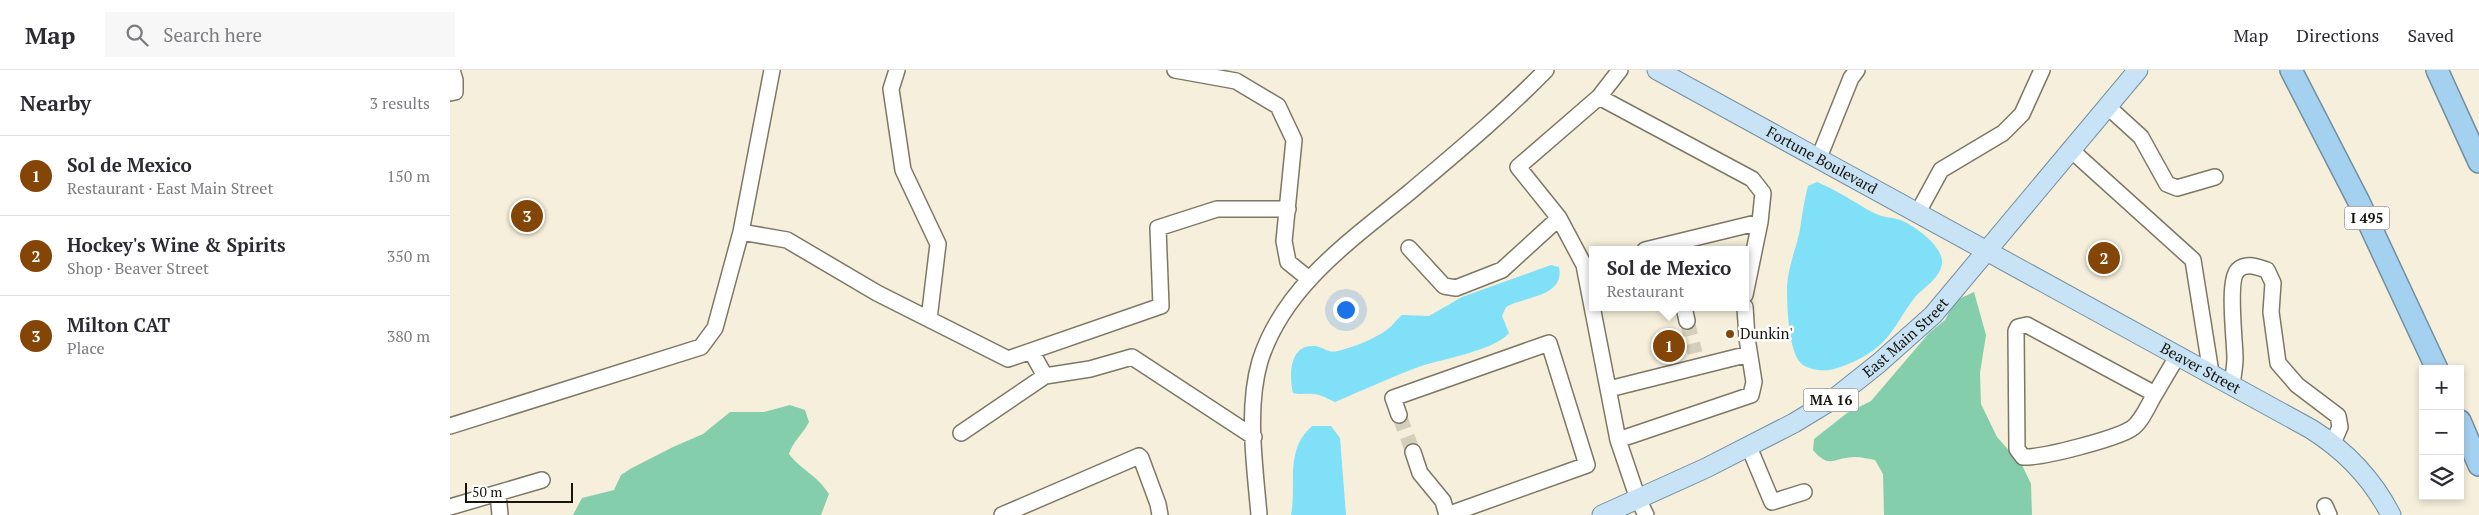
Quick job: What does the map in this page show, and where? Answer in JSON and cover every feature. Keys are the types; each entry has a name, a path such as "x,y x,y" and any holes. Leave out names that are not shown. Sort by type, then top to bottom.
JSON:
{"highway":[{"name":"I 495","path":"2291,70 2363,210 2436,365"},
{"path":"2437,70 2479,162"},
{"path":"2464,430 2479,466"}],"main road":[{"name":"Fortune Boulevard","path":"1657,70 1818,160 1986,250"},
{"name":"East Main Street","path":"1602,515 1642,507 1794,423 1835,398 1879,363 1933,315 2138,70"},
{"name":"Beaver Street","path":"1986,250 2291,417 2333,443 2363,471 2391,515"}],"lane":[{"path":"450,93 455,92 456,80 452,70"},
{"path":"450,426 701,347 714,328 741,232 772,70"},
{"path":"898,70 891,89 903,170 938,244 930,319"},
{"path":"1175,70 1236,81 1278,106 1294,140 1284,241 1288,262 1309,279"},
{"path":"1588,264 1559,218 1518,167 1599,97 1620,70"},
{"path":"1818,160 1851,78 1857,70"},
{"path":"1917,214 1941,170 2003,133 2022,114 2042,70"},
{"path":"1259,515 1254,437 1254,395 1263,354 1282,313 1326,261 1429,175 1544,71"},
{"path":"1599,97 1752,179 1763,193 1760,222 1749,276"},
{"path":"2107,106 2141,136 2167,184 2177,188 2215,177"},
{"path":"2070,149 2193,260 2211,373"},
{"path":"741,232 787,240 876,293 1008,359 1161,306 1158,228 1216,209 1288,209"},
{"path":"1409,248 1444,286 1456,288 1502,270 1559,218"},
{"path":"1673,246 1760,222"},
{"path":"2232,385 2235,361 2232,315 2234,278 2237,270 2244,266 2253,265 2267,270 2273,283 2271,312 2278,363 2297,385 2338,416 2340,427 2333,443"},
{"path":"1596,311 1618,440 1642,507"},
{"path":"1618,440 1751,395 1754,382 1749,354 1745,311"},
{"path":"2155,394 2027,325 2018,327 2016,331 2017,450 2023,457 2053,454 2130,429 2141,417 2155,394 2178,355"},
{"path":"1399,415 1393,398 1549,343 1587,465 1448,515 1443,501 1420,473 1412,452"},
{"path":"1031,351 1045,376"},
{"path":"1608,389 1697,360 1749,354"},
{"path":"960,433 1045,376 1090,369 1132,357 1254,437"},
{"path":"1749,447 1772,502 1804,492"},
{"path":"1002,515 1139,456 1155,494 1160,515"},
{"path":"450,507 542,480"},
{"path":"498,493 500,515"}],"green space":[{"path":"1974,292 1986,335 1980,373 1981,404 1997,437 2022,465 2031,484 2032,515 1884,515 1883,474 1875,460 1855,457 1832,461 1824,460 1813,450 1814,439 1847,413 1871,401 1929,333 1945,320 1955,301"},
{"path":"790,405 805,410 809,422 789,454 829,494 821,515 573,515 582,498 614,490 621,475 673,447 703,434 730,412 764,412"}],"water":[{"path":"1817,182 1874,213 1903,221 1914,227 1939,251 1942,262 1941,268 1934,279 1916,296 1883,342 1854,362 1825,370 1815,370 1802,364 1795,354 1790,335 1787,303 1789,272 1800,230 1808,186"},
{"path":"1551,265 1559,267 1559,277 1556,284 1542,294 1506,307 1502,316 1509,333 1491,345 1413,369 1335,402 1322,396 1293,393 1291,379 1292,364 1299,351 1304,347 1316,346 1334,352 1351,347 1383,333 1402,315 1429,316 1462,297"},
{"path":"1312,426 1331,426 1340,438 1346,515 1291,515 1295,457 1303,436"}],"tunnel":[{"path":"1687,321 1695,353"},
{"path":"1399,415 1413,452"}],"place":[{"name":"Milton CAT","path":"527,216"},
{"name":"Hockey's Wine & Spirits","path":"2104,258"},
{"name":"Dunkin'","path":"1730,334"},
{"name":"Sol de Mexico","path":"1669,346"}]}
